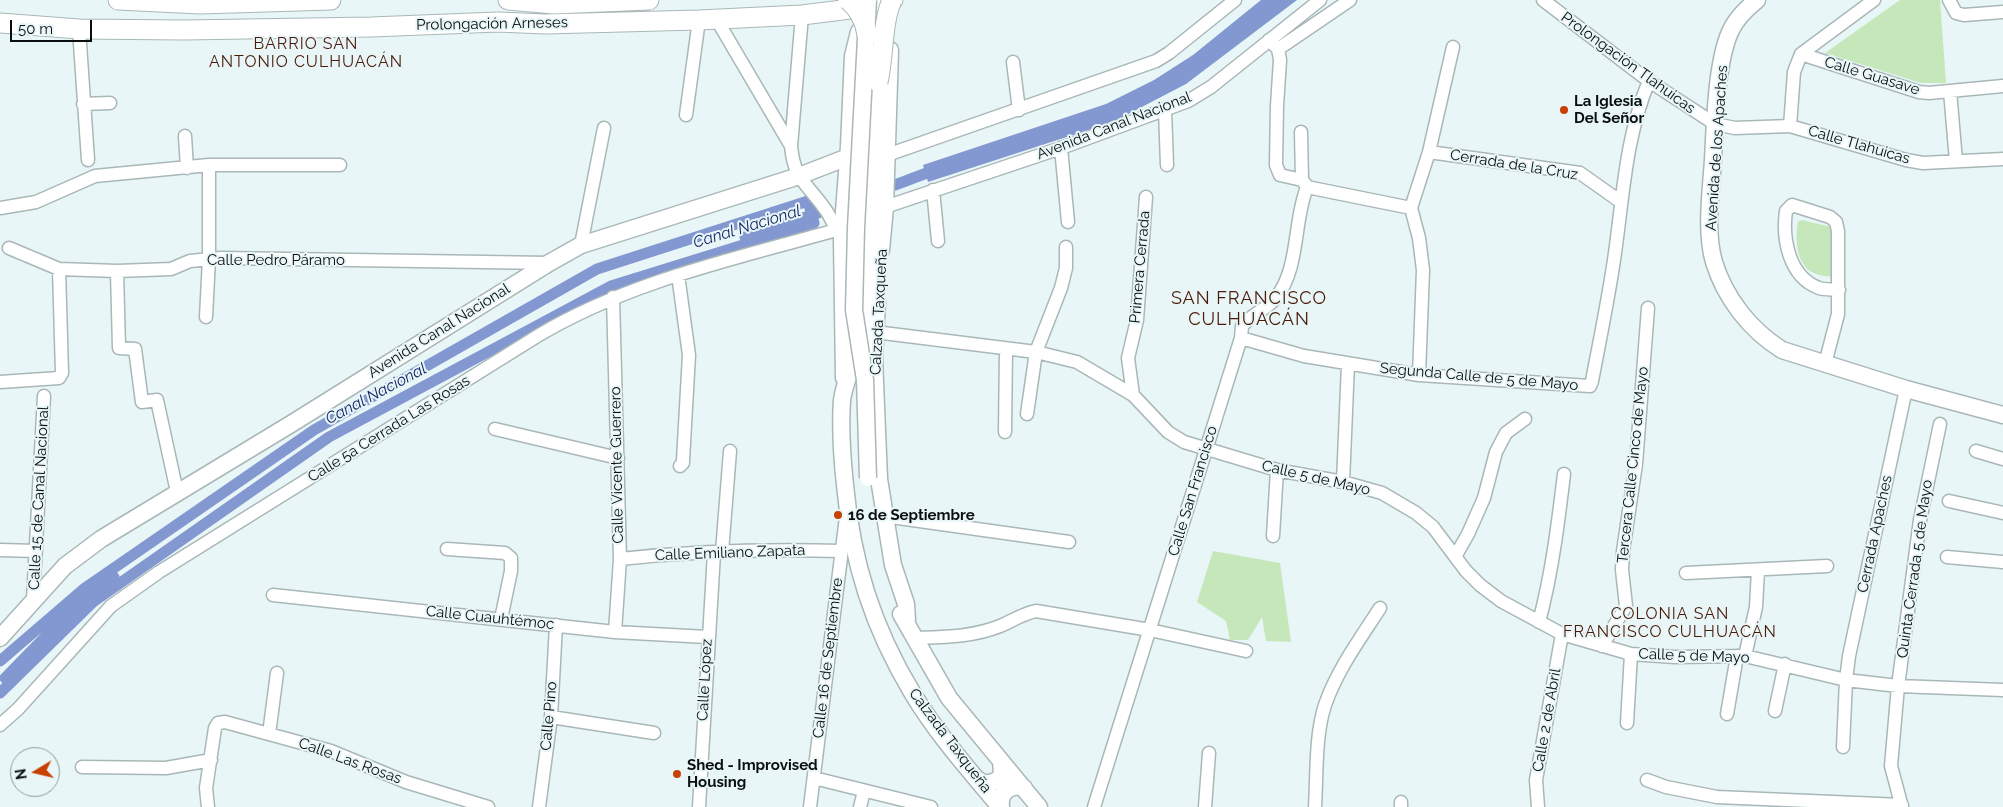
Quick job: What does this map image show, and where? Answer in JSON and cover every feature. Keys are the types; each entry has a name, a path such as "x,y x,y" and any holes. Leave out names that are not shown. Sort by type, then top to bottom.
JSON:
{"main road":[{"path":"118,0 200,2 331,0"},
{"path":"508,0 554,4 649,0"},
{"name":"Calzada Taxqueña","path":"845,384 855,359 866,313 870,279 882,0"},
{"path":"878,82 882,65 887,17 893,0"},
{"name":"Calzada Taxqueña","path":"893,0 885,207 875,332 879,478 893,565 906,604 907,621"},
{"name":"Prolongación Arneses","path":"0,23 79,29 194,30 371,27 498,22 545,24 802,15 858,3 893,0"},
{"name":"Avenida de los Apaches","path":"1756,0 1747,8 1730,31 1723,56 1715,124 1710,238 1714,261 1731,301 1766,341 1782,350 1906,389 2003,415"},
{"path":"858,3 855,6 864,20 867,35"},
{"name":"Calzada Taxqueña","path":"858,3 869,11 870,19 859,32 853,56 848,157 839,234 845,384 842,431 847,509 860,576 879,630 913,694 937,730 1001,807"},
{"name":"Calzada Taxqueña","path":"867,35 856,228 854,310 865,380 868,478 883,567 898,610 907,621 949,698 1039,807"},
{"path":"853,56 865,48 874,47 882,50 890,61"},
{"name":"Avenida Canal Nacional","path":"0,638 65,566 101,538 291,424 549,263 581,245 799,176 848,157"},
{"path":"977,779 984,784 997,781 1002,774 1001,761"},
{"path":"1001,807 1001,798 1005,791 1012,787 1024,788"}],"street":[{"path":"886,155 1156,61 1170,53 1235,0"},
{"name":"Avenida Canal Nacional","path":"885,207 1061,148 1188,101 1273,44 1320,0"},
{"path":"1350,0 1273,44 1280,60 1277,106 1277,170 1280,175 1304,184 1411,208"},
{"name":"Prolongación Tlahuicas","path":"1543,0 1649,81 1715,124"},
{"path":"1790,126 1794,72 1801,54 1874,0"},
{"path":"1949,0 1956,13 1964,15 2003,12"},
{"path":"802,15 791,146 793,164 799,176 826,210 839,234"},
{"path":"686,115 699,20"},
{"path":"721,27 791,146"},
{"path":"79,29 88,160"},
{"path":"1419,375 1423,270 1419,238 1411,208 1429,152 1454,47"},
{"name":"Calle Guasave","path":"1801,54 1906,89 1929,93 2003,86"},
{"path":"1013,62 1019,110"},
{"name":"Segunda Calle de 5 de Mayo","path":"1241,338 1304,356 1419,375 1590,386 1615,255 1621,202 1637,111 1649,81"},
{"path":"1950,91 1956,161"},
{"path":"83,104 110,103"},
{"path":"1165,110 1167,165"},
{"name":"Calle Tlahuicas","path":"1715,124 1735,128 1790,126 1906,160 1923,163 2003,159"},
{"path":"581,245 604,128"},
{"name":"Calle San Francisco","path":"1094,807 1241,338 1242,326 1275,298 1282,287 1291,262 1304,184 1301,132"},
{"path":"185,136 187,168"},
{"path":"1061,148 1068,222"},
{"name":"Cerrada de la Cruz","path":"1429,152 1580,173 1621,202"},
{"path":"206,317 209,259 209,165"},
{"path":"0,208 36,202 95,176 209,165 340,165"},
{"path":"933,190 938,241"},
{"name":"Primera Cerrada","path":"1133,395 1128,358 1137,320 1146,197"},
{"path":"1825,364 1838,314 1839,290 1838,231 1836,222 1830,217 1792,205 1786,212 1785,238 1797,272 1810,283 1821,288 1839,290"},
{"name":"Calle 5a Cerrada Las Rosas","path":"0,725 18,709 111,606 159,572 564,320 613,297 678,275 839,234"},
{"path":"1027,414 1036,352 1062,288 1066,268 1066,247"},
{"name":"Calle Pedro Páramo","path":"9,248 59,269 117,271 171,270 190,261 209,259 549,263"},
{"path":"0,382 59,378 62,372 59,269"},
{"path":"117,271 119,348 135,349 142,402 157,400 177,492"},
{"path":"678,275 689,355 684,460 680,466"},
{"name":"Calle Vicente Guerrero","path":"613,297 620,559 615,632"},
{"name":"Tercera Calle Cinco de Mayo","path":"1602,646 1626,606 1622,570 1623,551 1636,464 1648,308"},
{"name":"Calle 5 de Mayo","path":"875,332 1036,352 1077,362 1133,395 1168,432 1184,442 1277,470 1343,482 1382,494 1416,513 1433,527 1456,555 1466,571 1480,585 1501,601 1562,634 1631,654 1675,657 1741,656 1785,664 1846,680 1898,686 2003,690"},
{"path":"1005,432 1006,349"},
{"path":"1343,482 1348,364"},
{"name":"Cerrada Apaches","path":"1843,747 1849,656 1906,389"},
{"name":"Calle 15 de Canal Nacional","path":"33,600 44,396"},
{"path":"1456,555 1468,534 1484,498 1496,452 1506,433 1525,419"},
{"name":"Quinta Cerrada 5 de Mayo","path":"1902,806 1891,766 1898,686 1920,520 1940,424"},
{"path":"495,428 618,458"},
{"name":"Calle López","path":"698,807 708,637 730,451"},
{"path":"1976,451 2003,458"},
{"path":"1273,536 1277,470"},
{"path":"1539,622 1548,589 1557,536 1564,474"},
{"path":"1949,500 2003,513"},
{"name":"Calle 16 de Septiembre","path":"810,807 847,509"},
{"path":"884,516 1069,542"},
{"path":"447,549 505,553 511,558 511,571 501,619"},
{"name":"Calle Emiliano Zapata","path":"620,559 676,553 793,549 841,551"},
{"path":"0,550 36,551"},
{"path":"1947,557 2003,562"},
{"path":"1686,573 1827,566"},
{"path":"1727,714 1741,656 1756,607 1758,570"},
{"name":"Calle Cuauhtémoc","path":"273,595 615,632 708,637"},
{"path":"1315,807 1320,727 1325,705 1333,684 1350,653 1380,608"},
{"path":"915,638 956,637 1000,626 1021,615 1036,611 1150,630 1246,651"},
{"name":"Calle Pino","path":"539,807 551,717 556,626"},
{"name":"Calle 2 de Abril","path":"1538,807 1536,780 1562,634"},
{"path":"1627,723 1631,654"},
{"path":"1775,711 1785,664"},
{"path":"269,734 277,673"},
{"path":"551,717 654,733"},
{"name":"Calle Las Rosas","path":"210,760 215,728 218,723 225,722 331,751 406,782 488,807"},
{"path":"1206,807 1209,753"},
{"path":"82,767 166,768 210,760 206,788 208,807"},
{"path":"814,778 932,807"},
{"path":"1647,780 1666,787 1717,797 1902,806"},
{"path":"860,807 864,791"}],"green space":[{"path":"1900,0 1940,0 1946,83 1921,83 1825,53"},
{"path":"1802,220 1831,227 1835,274 1833,277 1812,272 1805,267 1799,255 1797,235 1798,222"},
{"path":"1213,551 1280,563 1291,642 1266,641 1262,617 1248,640 1230,640 1226,621 1197,602"}],"water":[{"path":"1261,0 1297,0 1186,84 1113,122 928,182 923,165 1106,104 1154,80 1193,55"}],"waterway":[{"name":"Canal Nacional","path":"895,185 940,168"},
{"name":"Canal Nacional","path":"0,661 85,588 314,430 597,269 808,201 814,223 611,286 329,437 93,602 0,693"},
{"name":"Canal Nacional","path":"745,237 818,213"},
{"name":"Canal Nacional","path":"5,678 82,599 114,577"}],"place":[{"name":"La Iglesia Del Señor","path":"1564,110"},
{"name":"16 de Septiembre","path":"838,515"},
{"name":"Shed - Improvised Housing","path":"677,774"}],"district":[{"name":"BARRIO SAN ANTONIO CULHUACÁN","path":"306,53"},
{"name":"SAN FRANCISCO CULHUACÁN","path":"1249,309"},
{"name":"COLONIA SAN FRANCISCO CULHUACÁN","path":"1670,623"}]}
